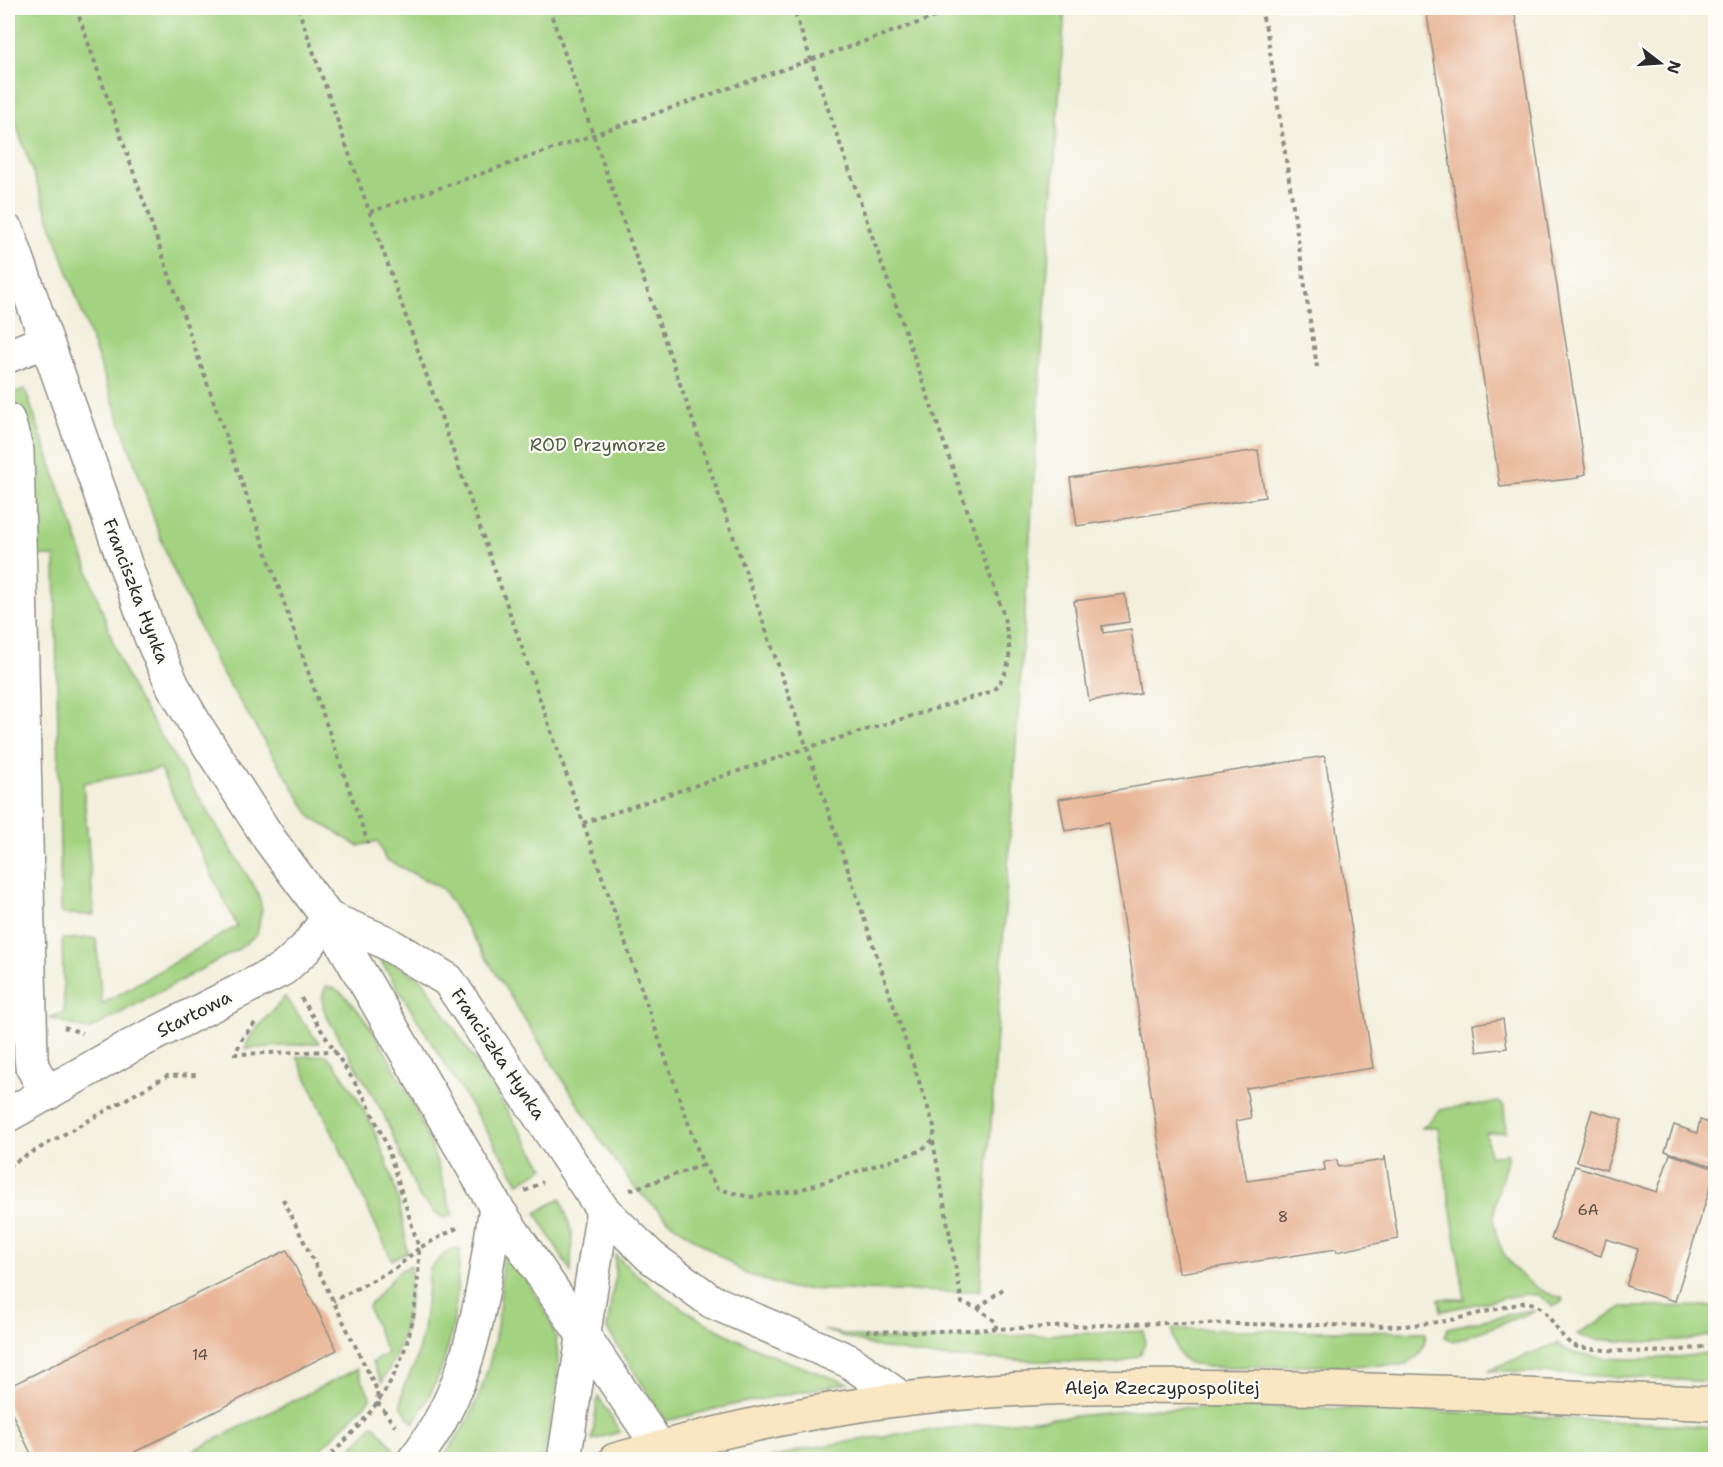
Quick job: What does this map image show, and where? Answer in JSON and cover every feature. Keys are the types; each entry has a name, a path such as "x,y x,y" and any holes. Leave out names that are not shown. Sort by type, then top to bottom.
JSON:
{"main road":[{"name":"Aleja Rzeczypospolitej","path":"615,1460 663,1454 788,1418 902,1399 1032,1389 1167,1386 1439,1390 1716,1404"}],"street":[{"name":"Franciszka Hynka","path":"8,232 151,637 173,686 270,840 328,918 508,1201 584,1337 663,1454"},
{"path":"8,356 46,341"},
{"path":"8,420 17,451 31,1057 32,1066 47,1094"},
{"name":"Franciszka Hynka","path":"328,918 383,941 448,980 617,1205 651,1257 711,1301 849,1361 902,1399"},
{"name":"Startowa","path":"8,1115 129,1047 283,969 306,948 328,918"},
{"path":"414,1460 447,1410 476,1334 508,1201"},
{"path":"564,1460 584,1337 617,1205"}],"path":[{"path":"76,8 368,843"},
{"path":"298,8 703,1165 718,1190 750,1197 796,1191 920,1151 933,1140"},
{"path":"549,8 807,748 932,1117 935,1129 933,1140 962,1303 978,1308 996,1322 996,1329"},
{"path":"583,823 807,748 993,691 1007,675 1009,644 1003,613 793,8"},
{"path":"370,212 961,8"},
{"path":"1260,8 1267,32 1317,367"},
{"path":"298,994 367,1102 387,1146 419,1248 419,1287 411,1330 395,1377 378,1403 325,1460"},
{"path":"235,1054 336,1051"},
{"path":"8,1166 168,1076 196,1075"},
{"path":"617,1205 623,1192 703,1165"},
{"path":"508,1201 545,1181"},
{"path":"283,1199 377,1390 378,1403 398,1429"},
{"path":"333,1301 396,1268 419,1248 459,1227"},
{"path":"978,1308 1004,1289"},
{"path":"859,1330 912,1332 1159,1323 1403,1326 1447,1321 1526,1302 1534,1303 1546,1311 1569,1344 1578,1347 1652,1352 1686,1351 1716,1344"}],"green space":[{"name":"ROD Przymorze","path":"8,8 1065,8 980,1290 960,1292 791,1289 746,1274 670,1222 635,1188 607,1150 443,889 385,859 378,841 358,846 312,818 217,665 167,556 8,101"},
{"path":"25,389 119,659 135,694 257,891 262,908 257,934 239,949 89,1030 49,1018 64,1012 62,939 96,938 102,1004 237,926 160,769 83,783 94,915 61,914 55,557 34,555 27,445 10,394"},
{"path":"376,953 423,980 544,1168 519,1183"},
{"path":"327,986 342,994 358,1010 390,1061 428,1140 453,1215 445,1218 438,1215 419,1197 383,1113 326,1015 322,1000"},
{"path":"285,997 319,1043 245,1049 251,1035"},
{"path":"327,1055 358,1099 381,1148 390,1174 398,1200 407,1252 392,1260 297,1057"},
{"path":"1499,1102 1504,1106 1506,1132 1486,1133 1490,1157 1508,1153 1494,1209 1495,1231 1506,1257 1514,1268 1536,1287 1562,1298 1563,1301 1553,1307 1539,1295 1524,1294 1441,1311 1439,1299 1465,1299 1438,1128 1422,1128 1442,1109"},
{"path":"561,1198 572,1233 571,1272 536,1213"},
{"path":"501,1244 539,1300 555,1336 557,1381 544,1457 536,1460 443,1460 470,1416 492,1353 501,1288"},
{"path":"460,1248 457,1296 450,1339 436,1381 413,1423 401,1406 403,1388 415,1364 423,1331 430,1268 449,1250"},
{"path":"615,1255 668,1299 695,1317 783,1360 848,1383 736,1404 666,1421 607,1329 615,1276"},
{"path":"411,1265 405,1326 396,1354 382,1382 372,1362 387,1354 368,1307 398,1272"},
{"path":"1715,1306 1715,1334 1701,1337 1662,1342 1636,1342 1592,1339 1577,1334 1623,1307"},
{"path":"1524,1311 1535,1311 1453,1342 1445,1337 1448,1328"},
{"path":"1173,1329 1426,1332 1422,1350 1416,1358 1406,1364 1210,1367 1192,1364 1182,1358 1178,1353"},
{"path":"823,1330 860,1337 897,1340 1144,1331 1145,1343 1140,1355 1118,1364 936,1357 877,1347"},
{"path":"1558,1343 1568,1351 1585,1356 1608,1358 1658,1358 1715,1351 1715,1382 1488,1370"},
{"path":"357,1369 371,1398 311,1459 176,1459"},
{"path":"598,1396 620,1432 592,1440"},
{"path":"1157,1408 1415,1410 1715,1427 1715,1459 769,1459 809,1448 910,1432"},
{"path":"374,1424 394,1448 384,1459 341,1459"}],"building":[{"path":"1426,8 1514,8 1586,474 1578,478 1500,487"},
{"path":"1258,450 1265,497 1077,526 1070,478"},
{"path":"1125,594 1129,622 1102,626 1103,633 1131,629 1140,693 1089,701 1074,601"},
{"path":"1325,756 1373,1068 1246,1088 1251,1118 1236,1121 1247,1181 1325,1170 1324,1162 1337,1160 1338,1167 1384,1160 1385,1156 1398,1239 1337,1252 1336,1249 1179,1273 1109,823 1065,831 1059,799"},
{"path":"1503,1019 1507,1048 1477,1052 1473,1024"},
{"path":"1592,1110 1622,1119 1606,1170 1576,1161"},
{"path":"1700,1120 1716,1125 1716,1167 1665,1151 1674,1125 1697,1133"},
{"path":"1670,1154 1716,1169 1675,1301 1626,1286 1638,1249 1606,1239 1601,1256 1551,1239 1575,1166 1657,1192"},
{"path":"287,1250 337,1350 119,1460 34,1460 8,1405 8,1387"}]}
